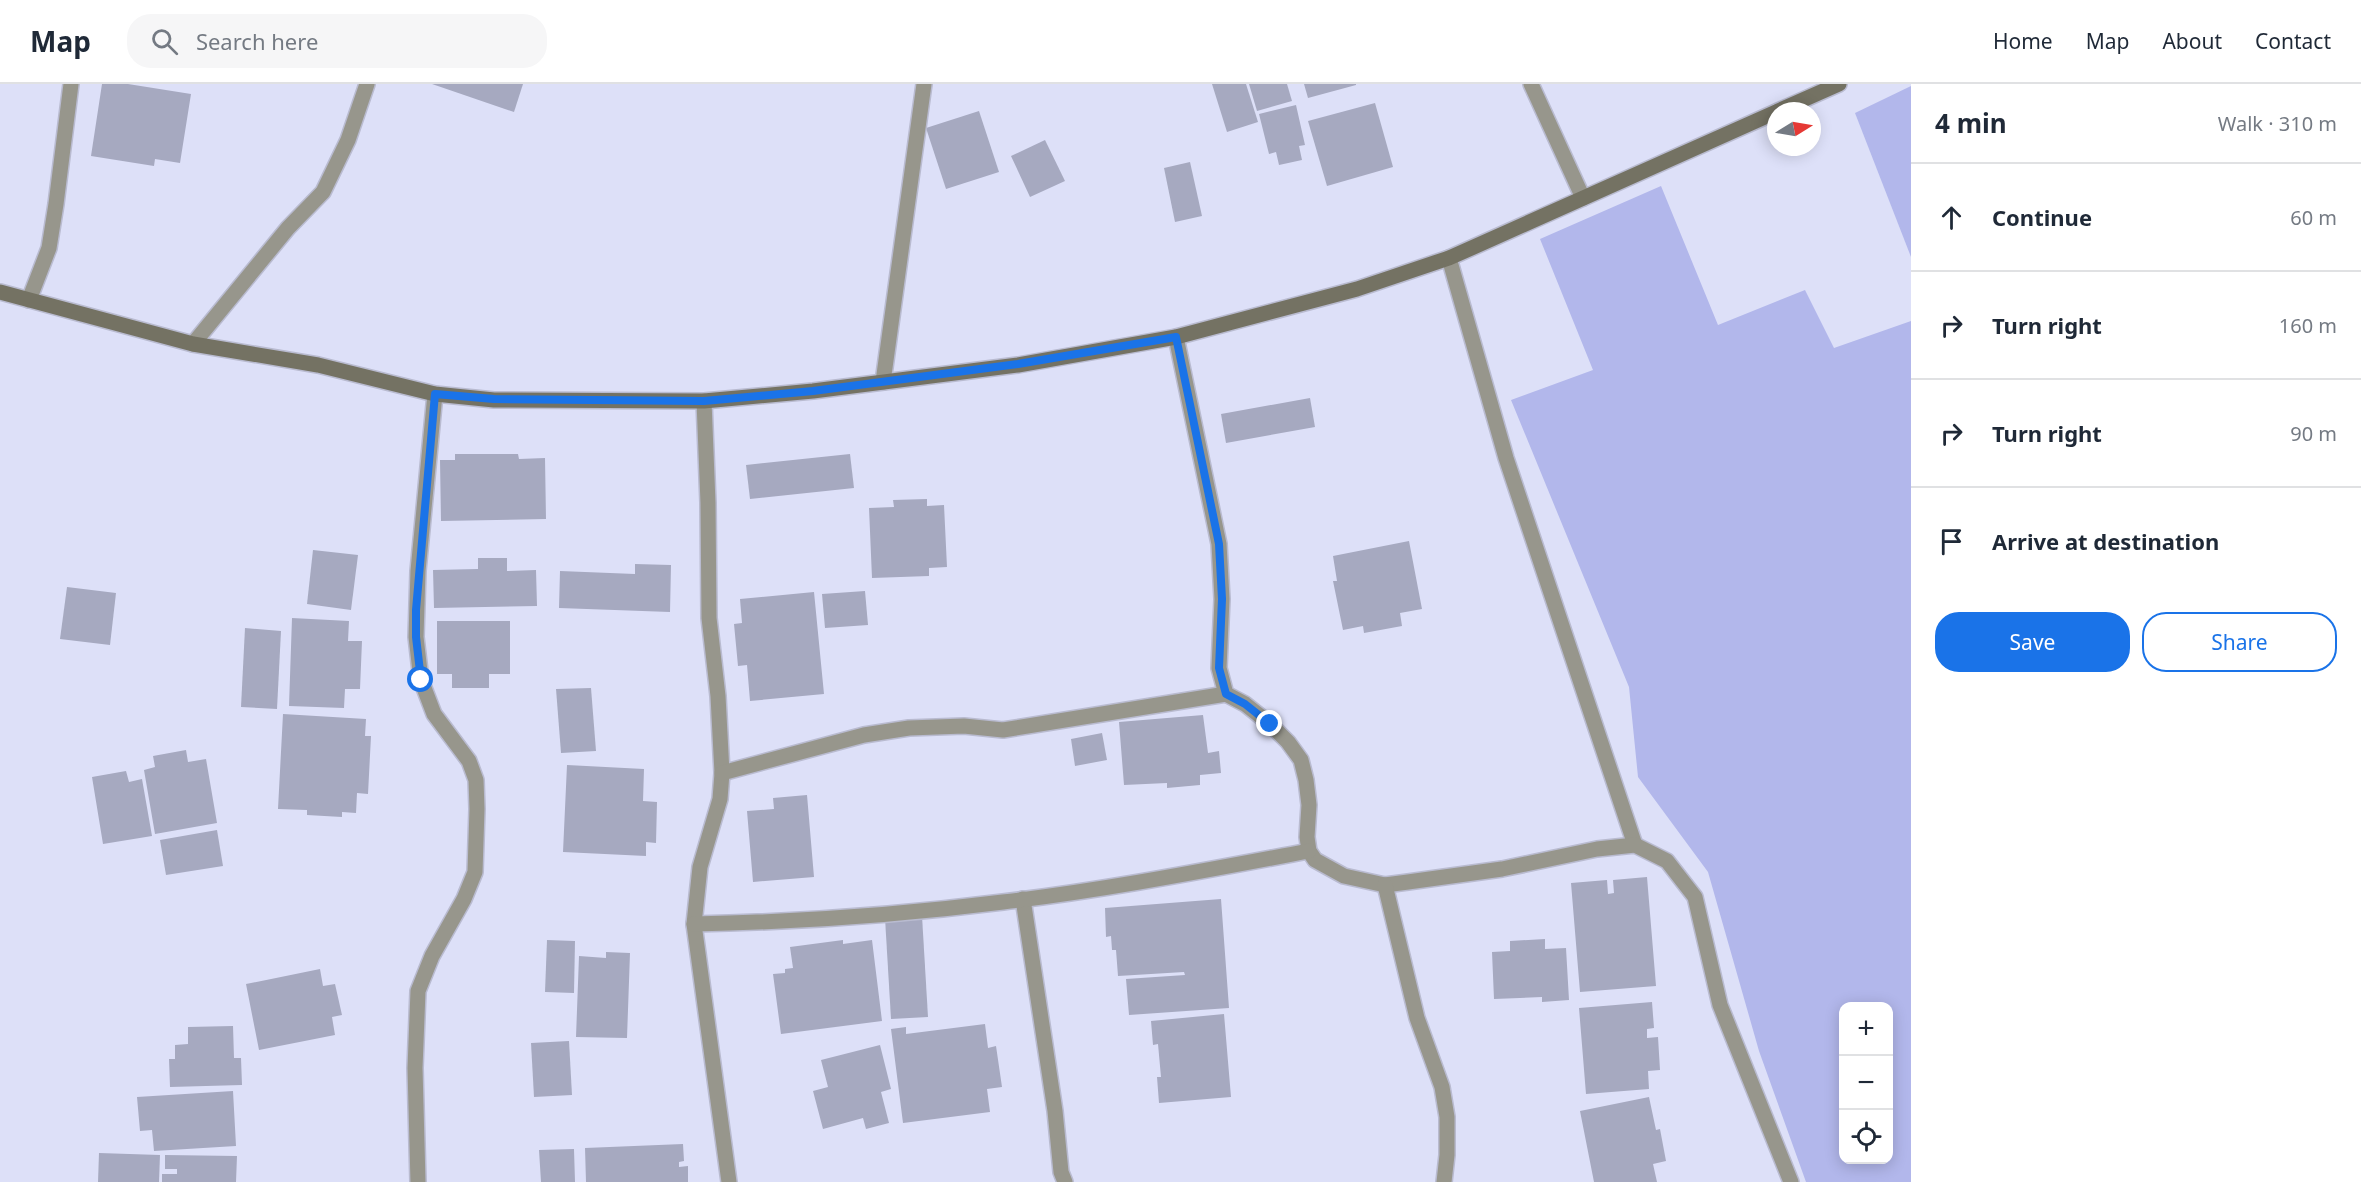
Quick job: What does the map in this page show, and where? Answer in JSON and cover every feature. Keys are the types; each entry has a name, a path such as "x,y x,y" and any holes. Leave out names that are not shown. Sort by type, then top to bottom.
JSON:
{"street":[{"path":"29,300 49,248 71,84"},
{"path":"193,344 288,228 323,192 348,140 367,84"},
{"path":"883,382 924,84"},
{"path":"1531,84 1583,198"},
{"path":"1798,102 1839,84"},
{"path":"0,292 193,344 318,365 435,394 494,399 704,401 883,382 1018,364 1176,337 1358,289 1449,258 1767,115"},
{"path":"1449,258 1506,458 1635,845"},
{"path":"1176,337 1219,544 1222,599 1219,668 1226,694"},
{"path":"418,1182 415,1068 418,991 432,956 464,899 475,872 477,819 476,780 469,760 434,714 421,680 416,637 418,571 435,394"},
{"path":"704,401 709,618 718,696 722,773 720,799 700,867 694,924 729,1182"},
{"path":"722,773 864,735 909,729 964,726 1003,730 1226,694 1245,704 1270,724 1301,760 1309,805 1307,837 1309,851 1315,860 1344,876 1385,885 1502,869 1597,849 1635,845 1667,861 1695,897 1720,1005 1791,1182"},
{"path":"694,924 823,920 1023,899 1140,882 1309,851"},
{"path":"1385,885 1417,1018 1442,1088 1447,1117 1444,1182"},
{"path":"1023,899 1056,1111 1060,1172 1065,1182"}],"shaded area":[{"path":"1911,86 1911,257 1855,113"},
{"path":"1661,186 1718,325 1805,290 1834,348 1911,321 1911,1182 1806,1182 1759,1051 1708,872 1638,777 1629,687 1511,400 1593,370 1540,239"}],"building":[{"path":"102,84 128,84 191,94 180,163 155,159 154,166 91,156"},
{"path":"432,84 523,84 514,112"},
{"path":"1212,84 1246,84 1258,122 1227,132"},
{"path":"1249,84 1287,84 1292,101 1257,111"},
{"path":"1304,84 1356,84 1356,85 1308,98"},
{"path":"1375,103 1393,167 1327,186 1308,121"},
{"path":"1296,105 1305,145 1299,146 1302,160 1279,165 1276,152 1269,154 1259,114"},
{"path":"979,111 999,172 946,189 926,128"},
{"path":"1045,140 1065,181 1030,197 1011,156"},
{"path":"1190,162 1202,216 1175,222 1164,168"},
{"path":"1310,398 1315,427 1226,443 1221,414"},
{"path":"455,454 518,454 519,459 545,458 546,519 441,521 440,460 455,460"},
{"path":"850,454 854,488 750,499 746,465"},
{"path":"927,499 927,506 944,505 947,567 929,568 929,576 872,578 869,508 894,507 893,500"},
{"path":"1409,541 1422,609 1400,613 1402,626 1364,633 1363,626 1343,630 1333,581 1337,581 1333,556"},
{"path":"313,550 358,555 351,610 307,604"},
{"path":"478,558 507,558 507,571 536,570 537,606 434,608 433,570 478,569"},
{"path":"635,564 671,565 670,612 559,608 560,571 635,574"},
{"path":"67,587 116,593 110,645 60,639"},
{"path":"865,591 868,625 825,628 822,594"},
{"path":"814,592 824,694 750,701 747,665 738,666 734,624 742,623 740,599"},
{"path":"292,618 349,621 348,641 362,641 360,689 345,689 344,708 289,706"},
{"path":"437,621 510,621 510,674 489,674 489,688 452,688 452,674 437,674"},
{"path":"245,628 281,631 277,709 241,707"},
{"path":"591,688 596,751 561,753 556,689"},
{"path":"283,714 366,719 365,736 371,736 368,794 357,793 356,813 342,812 342,817 307,815 307,810 278,809"},
{"path":"1203,715 1208,753 1219,751 1221,773 1200,775 1200,785 1167,788 1167,783 1124,785 1119,722"},
{"path":"1102,733 1107,760 1075,766 1071,739"},
{"path":"186,750 188,762 206,759 217,823 155,834 144,770 155,767 153,756"},
{"path":"567,765 644,769 643,801 657,802 656,843 646,842 646,856 563,852"},
{"path":"126,771 129,782 142,779 152,836 103,844 92,777"},
{"path":"807,795 814,877 753,882 747,811 774,809 773,798"},
{"path":"217,830 223,866 166,875 160,840"},
{"path":"1647,877 1656,986 1580,992 1571,883 1607,880 1608,894 1614,893 1613,880"},
{"path":"1221,899 1229,1008 1129,1015 1126,979 1185,975 1184,972 1118,976 1116,950 1112,950 1111,936 1106,937 1105,908"},
{"path":"922,916 928,1017 891,1019 885,918"},
{"path":"1545,939 1545,949 1566,948 1569,1000 1542,1002 1542,997 1494,999 1492,952 1510,951 1510,941"},
{"path":"547,940 575,941 574,993 545,992"},
{"path":"843,940 843,944 872,940 882,1021 781,1034 773,974 785,973 785,969 793,968 790,947"},
{"path":"606,952 630,953 627,1038 576,1037 579,956 606,958"},
{"path":"320,969 323,986 335,984 342,1015 332,1017 335,1035 259,1050 246,984"},
{"path":"1652,1002 1654,1028 1647,1029 1647,1038 1658,1037 1660,1070 1648,1071 1649,1089 1586,1094 1579,1008"},
{"path":"1224,1014 1231,1097 1159,1103 1157,1077 1161,1077 1158,1044 1153,1045 1151,1021"},
{"path":"985,1024 988,1048 996,1046 1002,1087 987,1089 990,1112 903,1123 891,1029 906,1027 906,1034"},
{"path":"233,1026 234,1058 241,1058 242,1085 170,1087 169,1059 175,1059 175,1045 188,1044 188,1027"},
{"path":"569,1041 572,1095 534,1097 531,1043"},
{"path":"880,1045 891,1089 881,1092 889,1123 866,1129 863,1118 823,1129 813,1091 828,1087 821,1060"},
{"path":"233,1091 236,1146 154,1151 152,1130 140,1131 137,1097"},
{"path":"1649,1097 1656,1130 1660,1129 1666,1161 1653,1164 1657,1182 1594,1182 1580,1111"},
{"path":"683,1144 684,1161 679,1162 679,1167 688,1166 688,1182 586,1182 585,1148"},
{"path":"574,1149 575,1182 541,1182 539,1150"},
{"path":"99,1153 160,1155 159,1182 98,1182"},
{"path":"165,1155 237,1156 236,1182 162,1182 162,1174 177,1174 177,1169 165,1169"}],"route":[{"path":"421,680 416,637 416,610 435,394 494,399 704,401 813,391 1018,364 1176,337 1219,544 1222,599 1219,668 1226,694 1245,704 1270,724"}]}
